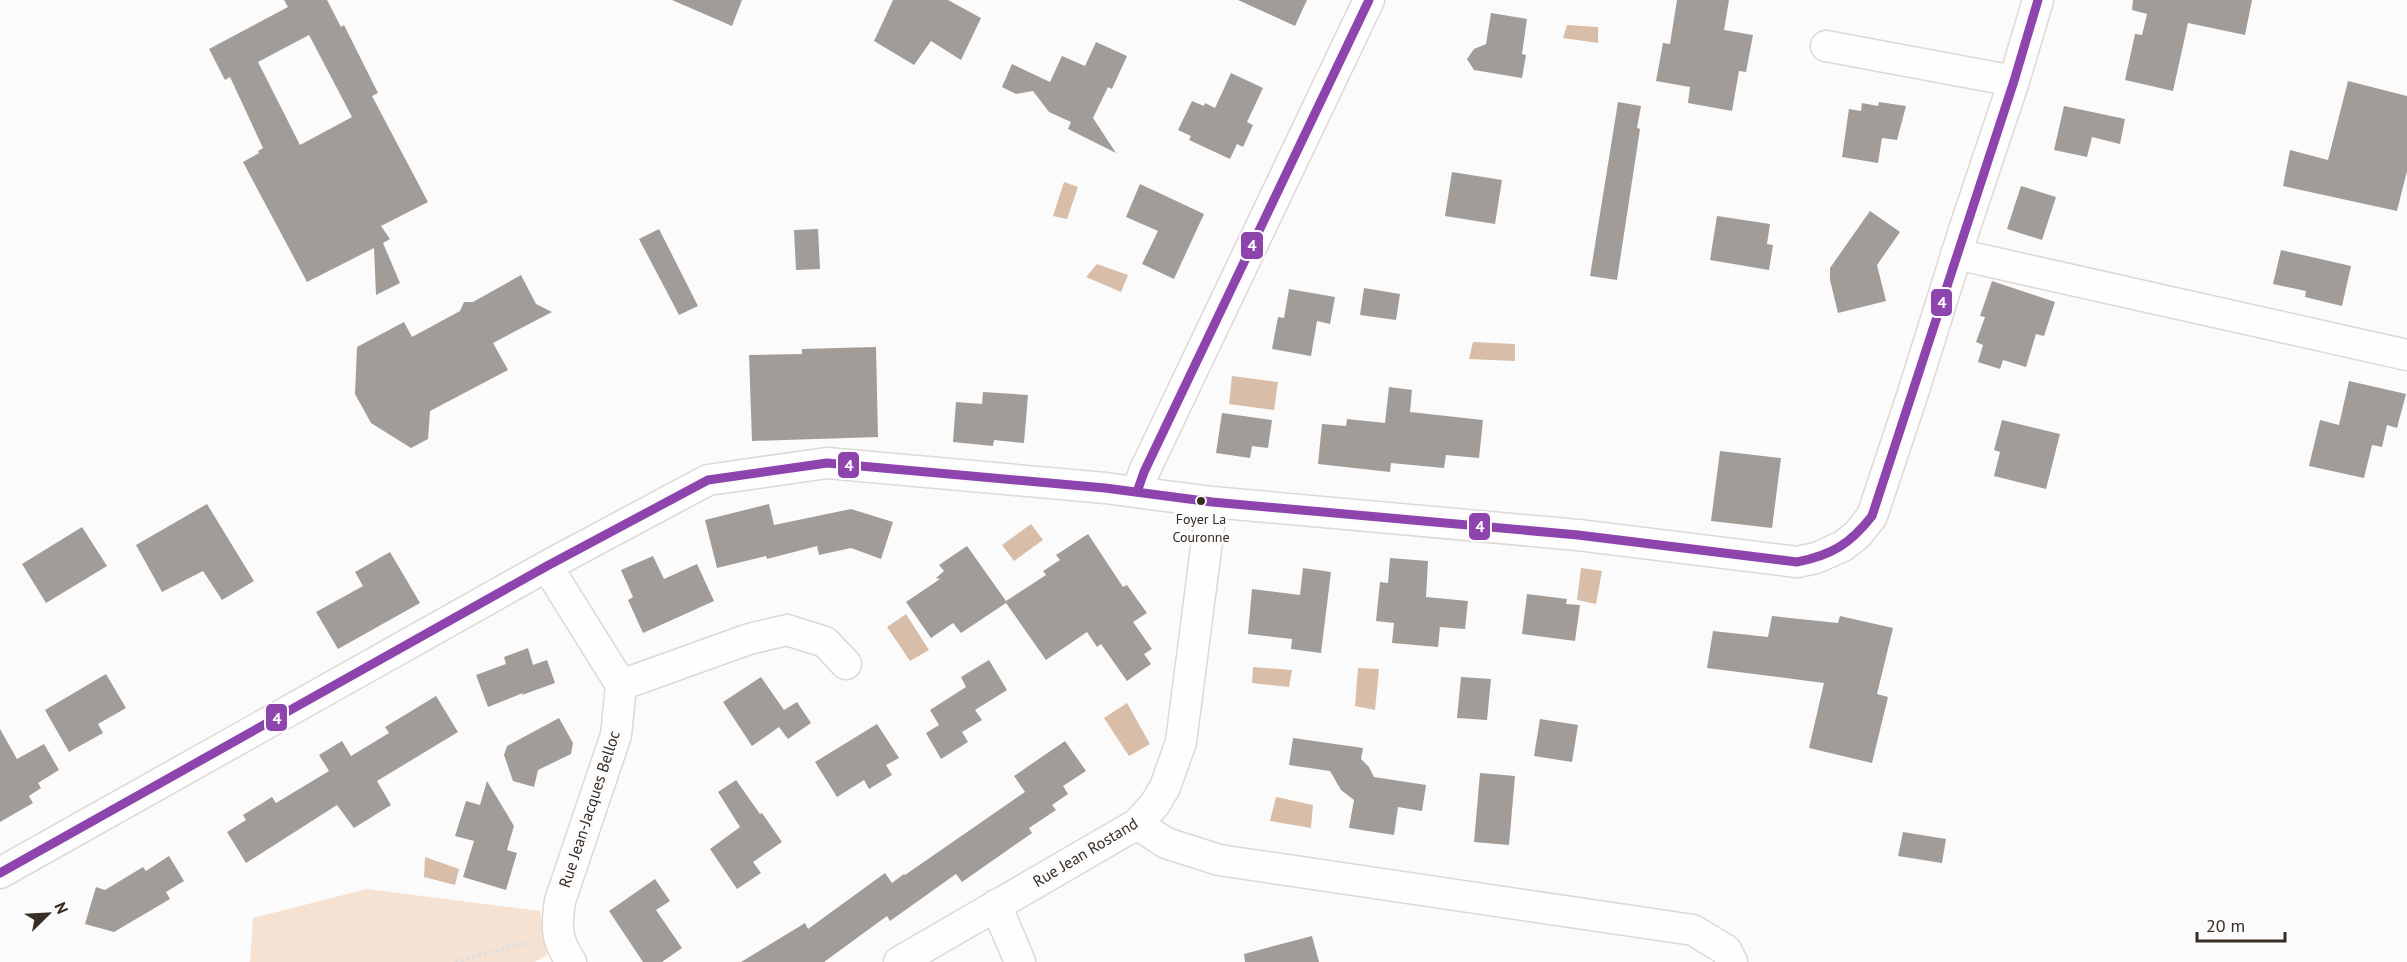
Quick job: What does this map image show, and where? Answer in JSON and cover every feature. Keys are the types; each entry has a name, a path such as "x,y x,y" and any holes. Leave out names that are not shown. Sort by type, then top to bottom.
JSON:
{"street":[{"path":"1137,492 1144,472 1369,0"},
{"path":"0,873 547,566 708,480 827,463 1137,492 1212,502 1578,535 1797,562 1816,558 1843,546 1858,534 1872,516 2014,81 2038,0"},
{"path":"1826,46 2014,81"},
{"path":"1956,254 2407,355"},
{"name":"Rue Jean Rostand","path":"899,962 1137,824 1155,804 1165,787 1181,742 1212,502"},
{"path":"547,566 621,685 749,639 787,630 825,642 846,664"},
{"name":"Rue Jean-Jacques Belloc","path":"566,952 556,926 560,901 616,735 621,685"},
{"path":"1137,824 1166,843 1219,860 1693,930 1726,950 1732,962"},
{"path":"996,905 1020,962"}],"path":[{"path":"455,962 515,945 566,952"}],"shaded area":[{"path":"1567,25 1598,27 1598,43 1563,38"},
{"path":"1064,182 1078,187 1067,219 1053,216"},
{"path":"1097,264 1128,275 1121,292 1086,277"},
{"path":"1473,342 1515,344 1515,361 1469,359"},
{"path":"1232,376 1278,382 1274,410 1229,404"},
{"path":"1031,524 1043,540 1014,561 1002,545"},
{"path":"1581,568 1602,571 1596,604 1577,600"},
{"path":"906,614 929,650 910,661 887,627"},
{"path":"1253,667 1292,670 1289,687 1252,683"},
{"path":"1358,668 1379,669 1375,710 1355,706"},
{"path":"1127,703 1150,744 1129,756 1104,718"},
{"path":"1276,797 1313,805 1311,828 1270,821"},
{"path":"425,857 459,869 455,885 424,877"},
{"path":"367,889 540,911 547,955 535,962 250,962 253,918"}],"building":[{"path":"284,0 327,0 341,27 344,25 378,93 372,96 428,202 381,226 390,239 383,243 400,283 376,295 374,248 307,282 243,162 259,153 258,151 263,148 230,77 225,80 209,49 288,7","holes":["309,35 352,117 300,145 258,62"]},
{"path":"672,0 742,0 732,26"},
{"path":"893,0 948,0 981,18 961,60 931,41 914,65 874,41"},
{"path":"1238,0 1307,0 1295,26"},
{"path":"1677,0 1729,0 1724,30 1753,35 1746,72 1739,71 1732,111 1688,103 1690,87 1656,81 1663,43 1670,44"},
{"path":"2133,0 2252,0 2245,35 2188,23 2173,91 2125,80 2135,34 2142,35 2147,14 2132,10"},
{"path":"1491,13 1527,19 1522,54 1526,55 1522,78 1474,70 1467,59 1474,49 1486,44"},
{"path":"1096,42 1127,56 1112,89 1108,87 1093,118 1116,153 1068,129 1071,122 1049,112 1033,91 1016,94 1002,87 1012,64 1050,82 1062,56 1085,66"},
{"path":"1231,73 1263,88 1247,122 1253,125 1243,147 1237,144 1230,159 1189,140 1191,136 1178,130 1192,101 1204,106 1205,103 1215,108"},
{"path":"2348,81 2407,96 2407,171 2397,211 2283,186 2290,150 2328,160"},
{"path":"1618,102 1641,106 1637,128 1640,129 1617,280 1590,276"},
{"path":"1879,102 1906,106 1897,140 1882,138 1878,163 1842,157 1849,109 1861,111 1862,103 1878,106"},
{"path":"2064,106 2125,119 2120,144 2092,137 2087,157 2054,150"},
{"path":"1452,172 1502,180 1495,224 1445,216"},
{"path":"1140,184 1204,214 1174,279 1142,264 1158,231 1126,217"},
{"path":"2021,186 2056,197 2042,240 2007,229"},
{"path":"1870,211 1900,232 1877,265 1886,301 1838,313 1830,280 1830,268"},
{"path":"1717,216 1770,224 1767,244 1773,245 1769,270 1710,260"},
{"path":"659,229 698,306 679,315 639,239"},
{"path":"818,229 820,269 796,270 794,230"},
{"path":"2281,250 2351,266 2342,306 2305,297 2306,291 2273,284"},
{"path":"521,275 536,304 552,312 493,343 508,370 430,411 428,439 411,448 371,423 355,394 357,347 404,322 412,337 460,311 464,302 473,302"},
{"path":"1992,281 2055,302 2044,336 2036,334 2026,367 2003,360 2000,369 1978,362 1983,345 1976,342 1985,317 1980,316"},
{"path":"1364,288 1400,294 1396,320 1360,315"},
{"path":"1289,289 1335,297 1330,324 1317,321 1311,356 1272,349 1278,317 1284,318"},
{"path":"876,347 878,437 752,441 749,355 802,354 802,349"},
{"path":"2349,381 2406,394 2397,428 2387,425 2382,447 2372,445 2364,478 2309,466 2320,420 2339,425"},
{"path":"1389,387 1412,390 1410,412 1483,420 1479,458 1446,455 1444,468 1391,463 1390,472 1318,464 1322,424 1346,426 1347,419 1385,423"},
{"path":"983,392 1028,395 1024,443 994,440 993,446 953,442 956,402 982,404"},
{"path":"1222,413 1272,420 1268,448 1252,446 1250,458 1216,453"},
{"path":"2002,420 2060,434 2046,489 1994,476 2000,452 1994,450"},
{"path":"1720,451 1781,458 1772,528 1711,521"},
{"path":"207,504 254,581 222,600 203,571 162,592 136,545"},
{"path":"769,504 774,525 851,509 893,522 881,559 851,548 819,555 817,546 767,559 766,556 717,568 705,520"},
{"path":"82,527 107,566 46,603 22,564"},
{"path":"1088,534 1123,587 1127,585 1147,613 1133,622 1152,649 1144,654 1151,664 1127,681 1101,644 1097,647 1087,632 1046,660 1006,603 961,633 953,623 931,638 906,602 940,579 936,578 944,571 939,565 967,546 1006,601 1046,575 1043,571 1060,560 1056,555"},
{"path":"390,552 420,603 338,649 316,612 363,586 355,572"},
{"path":"653,556 664,579 697,564 714,601 643,633 628,600 633,597 621,570"},
{"path":"1390,558 1428,561 1426,597 1468,601 1465,629 1440,627 1438,647 1392,643 1394,623 1376,621 1380,582 1388,583"},
{"path":"1303,568 1331,572 1321,653 1291,649 1292,639 1248,634 1252,589 1300,595"},
{"path":"1527,594 1567,599 1566,604 1580,605 1575,641 1522,634"},
{"path":"1772,616 1838,623 1840,616 1893,628 1877,694 1888,697 1872,763 1809,748 1824,683 1707,668 1713,631 1768,637"},
{"path":"528,648 533,665 547,660 555,683 488,707 476,675 506,664 504,657"},
{"path":"989,660 1007,690 975,710 982,720 962,732 968,742 941,759 926,733 939,725 930,710 966,687 961,677"},
{"path":"106,674 126,708 98,724 103,733 69,752 45,710"},
{"path":"761,677 784,710 797,702 811,723 788,739 779,727 752,746 723,702"},
{"path":"1461,677 1491,679 1487,720 1457,718"},
{"path":"436,696 458,732 377,781 391,805 354,828 337,805 246,863 227,832 246,820 243,815 272,797 276,803 329,771 319,755 342,741 351,756 389,733 385,727"},
{"path":"559,718 573,743 571,754 538,770 534,787 513,781 504,755 507,746"},
{"path":"1540,719 1578,725 1572,762 1534,756"},
{"path":"877,724 899,758 886,765 892,775 869,789 864,780 837,797 815,762"},
{"path":"0,729 17,759 44,744 59,770 38,783 41,788 29,796 33,803 0,822"},
{"path":"1293,738 1363,748 1361,759 1369,767 1374,777 1426,785 1422,811 1398,807 1394,835 1349,828 1354,800 1341,790 1330,771 1289,765"},
{"path":"1065,741 1086,771 1063,786 1068,794 1052,805 1056,810 1029,828 1032,833 962,882 956,874 890,921 887,916 824,962 741,962 805,923 808,929 885,873 892,883 905,875 1025,792 1014,776"},
{"path":"1480,773 1515,776 1509,845 1474,842"},
{"path":"736,780 782,842 753,862 761,873 737,889 710,849 740,827 718,792"},
{"path":"487,781 514,826 507,850 517,853 506,890 463,877 474,841 455,836 466,801 480,805"},
{"path":"1903,832 1946,839 1942,863 1898,856"},
{"path":"169,856 184,881 166,892 170,899 114,932 85,924 96,887 105,890 143,867 146,871"},
{"path":"655,879 670,901 656,910 682,948 662,962 643,962 609,911"},
{"path":"1312,936 1319,962 1245,962 1244,954"}],"transit line":[{"name":"4","path":"1137,492 1144,472 1369,0"},
{"name":"4","path":"0,873 547,566 708,480 827,463 1105,488 1212,502 1578,535 1797,562 1830,552 1848,541 1872,516 2014,81 2038,0"}],"place":[{"name":"Foyer La Couronne","path":"1201,501"}]}
